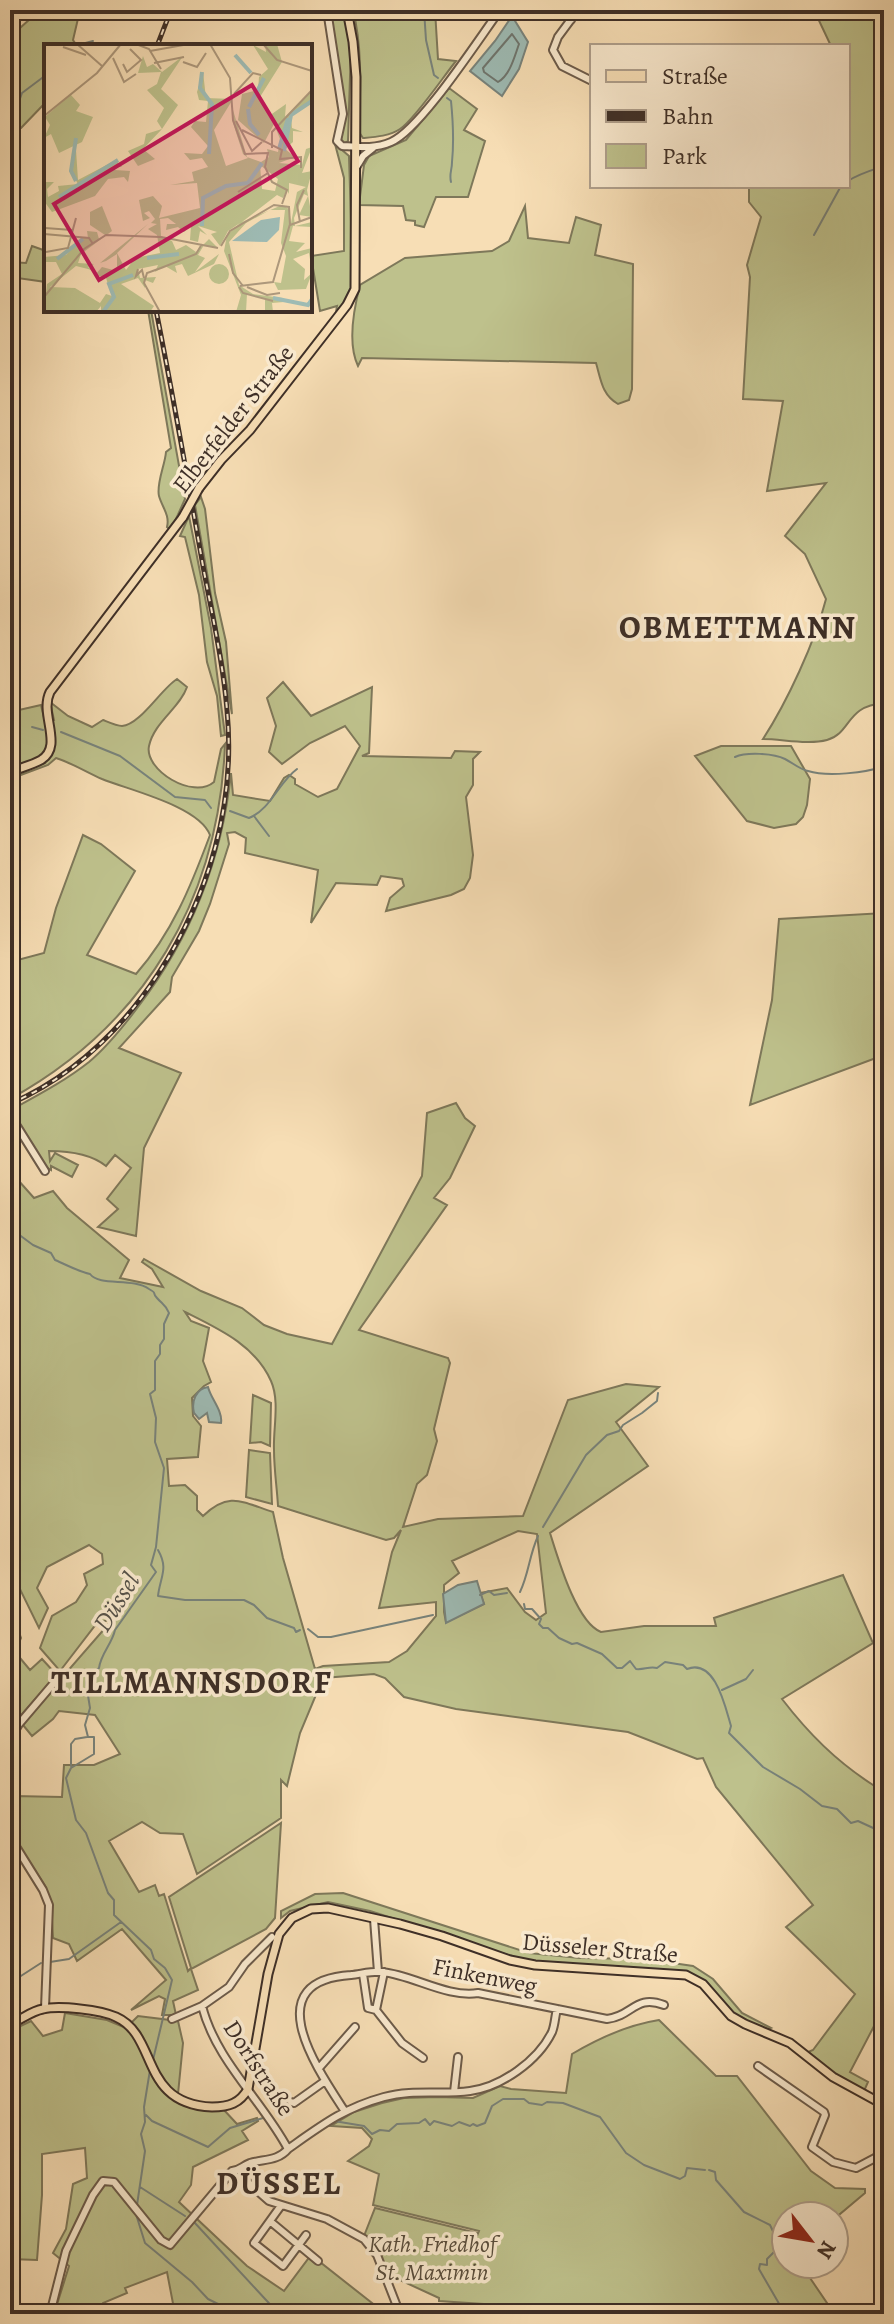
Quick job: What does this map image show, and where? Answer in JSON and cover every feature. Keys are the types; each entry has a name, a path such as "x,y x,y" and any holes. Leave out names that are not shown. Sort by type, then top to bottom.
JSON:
{"main road":[{"name":"Elberfelder Straße","path":"10,772 47,755 51,733 45,708 50,692 183,517 199,488 250,430 353,296 357,276 354,172 356,77 347,10"},
{"name":"Düsseler Straße","path":"248,2089 268,1974 279,1934 299,1913 318,1908 442,1936 522,1963 686,1975 703,1984 731,2016 790,2043 842,2083 884,2105"},
{"path":"10,2024 45,2008 116,2017 136,2033 155,2075 176,2097 192,2104 230,2106 242,2098 248,2089"}],"street":[{"path":"327,10 343,114 337,141 342,146 377,147"},
{"path":"354,172 363,156 411,128 500,10"},
{"path":"558,10 571,20"},
{"path":"578,10 555,43 554,56 562,66 590,80"},
{"path":"10,1115 45,1171"},
{"path":"10,1739 59,1677"},
{"path":"10,1837 49,1905 45,2008"},
{"path":"374,1919 381,1972 376,2010"},
{"path":"172,2019 202,2006 229,1987 245,1964 272,1937"},
{"name":"Finkenweg","path":"344,2110 325,2081 300,2026 301,2002 309,1990 322,1980 381,1972 462,1993 478,1993 607,2019 626,2014 644,2001 664,2005"},
{"path":"363,1974 368,2008 376,2010 402,2043 423,2058"},
{"name":"Dorfstraße","path":"202,2006 229,2064 279,2131 288,2149"},
{"name":"Dorfstraße","path":"241,2170 248,2164 282,2156 344,2110 387,2096 483,2089 523,2067 545,2045 553,2030 557,2009"},
{"path":"319,2068 355,2027"},
{"path":"454,2092 458,2057"},
{"path":"758,2066 824,2112 812,2147 830,2160 856,2168 884,2150"},
{"path":"291,2102 294,2103 325,2081"},
{"path":"50,2314 66,2251 97,2187 103,2181 110,2180 161,2240 170,2245 232,2171 241,2170 244,2179 255,2191 280,2207 327,2219 364,2239 377,2255 398,2312"},
{"path":"280,2207 254,2243 283,2266 306,2235"},
{"path":"271,2222 318,2261"}],"green space":[{"path":"40,10 80,10 73,40 76,44 44,44 44,104 21,128 10,130 10,37"},
{"path":"330,10 345,10 351,45 348,141 344,144 339,137 343,106"},
{"path":"353,10 435,10 438,59 456,61 413,116 400,129 387,135 363,138 359,132 360,55"},
{"path":"814,10 884,10 884,703 862,709 835,737 803,742 763,739 799,671 826,599 805,554 785,536 826,483 767,491 783,401 743,399 750,277 747,265 761,217 749,202 749,188 850,188 850,44 830,44"},
{"path":"449,88 477,109 464,130 485,141 468,197 436,197 424,227 406,220 403,206 359,205 364,165 369,156 406,140"},
{"path":"335,144 349,156 353,286 336,312 337,306 320,311 312,256 344,251 344,178"},
{"path":"525,206 528,238 569,243 576,217 601,225 595,255 633,264 632,389 629,400 618,404 609,396 596,363 362,358 358,366 352,336 360,285 405,258 492,251 509,241"},
{"path":"32,246 44,250 44,282 10,277 10,262 26,263"},
{"path":"148,312 151,312 185,499 171,530 167,527 167,515 158,491 166,452 171,448"},
{"path":"201,497 215,593 226,642 232,714 195,505"},
{"path":"189,516 211,628 225,735 221,736 217,696 207,662 199,595 185,537 180,536"},
{"path":"177,679 187,687 152,737 149,755 154,764 162,773 183,785 205,787 214,782 221,749 225,744 220,800 208,854 190,904 166,951 136,994 100,1034 58,1069 10,1099 10,962 44,953 56,908 83,835 101,844 135,871 87,955 136,974 170,925 188,891 210,835 203,825 178,807 56,758 48,765 10,779 10,712 41,705 45,722 54,720 50,702 68,716 92,727 103,720 122,726 136,720"},
{"path":"283,682 311,716 372,687 369,753 362,756 451,758 455,751 480,752 473,759 473,785 466,797 473,855 470,878 464,889 451,895 386,911 390,898 404,886 402,879 381,876 377,885 336,883 311,923 318,870 245,853 246,838 235,832 227,833 229,844 210,904 199,931 172,977 170,992 119,1048 181,1073 144,1148 136,1236 98,1227 118,1209 107,1199 131,1168 115,1155 106,1166 79,1154 49,1151 50,1161 55,1153 78,1165 72,1177 51,1166 51,1170 46,1167 11,1110 61,1082 96,1056 157,981 188,926 212,867 227,805 231,773 233,795 270,801 289,775 295,779 295,784 318,797 337,789 360,746 345,726 310,743 282,764 269,752 276,726 267,698"},
{"path":"721,746 791,746 810,779 803,817 796,824 774,828 747,821 695,756"},
{"path":"884,913 884,1055 750,1105 772,1000 779,919"},
{"path":"456,1103 465,1118 475,1126 450,1178 434,1198 447,1205 359,1330 448,1358 450,1363 434,1429 437,1441 427,1475 417,1484 403,1527 438,1519 523,1516 568,1400 626,1384 659,1387 616,1422 648,1466 550,1533 569,1588 592,1626 601,1632 644,1626 716,1626 714,1618 843,1575 873,1643 782,1699 813,1735 847,1766 873,1785 884,1782 884,2007 850,2072 868,2082 864,2091 840,2078 808,2052 813,2050 855,1994 786,1927 813,1905 716,1787 703,1758 697,1759 628,1732 456,1709 404,1697 385,1678 374,1674 323,1678 300,1733 287,1786 281,1780 281,1818 197,1874 183,1834 160,1833 142,1822 109,1841 139,1892 155,1885 159,1896 164,1894 188,1971 191,1968 169,1897 281,1823 275,1918 266,1929 191,1969 198,1990 173,2001 176,2015 162,2015 165,1999 159,1996 131,2010 166,1980 122,1929 77,1961 69,1944 53,1938 51,1903 45,1886 10,1832 10,1799 14,1796 62,1797 64,1765 94,1765 120,1754 95,1715 59,1711 32,1736 23,1725 113,1619 97,1623 60,1671 40,1648 52,1616 76,1602 87,1585 84,1574 103,1564 102,1554 89,1545 47,1567 37,1588 48,1608 39,1628 16,1581 10,1588 10,1171 34,1198 53,1191 67,1208 129,1260 120,1278 163,1287 152,1269 142,1262 144,1259 201,1291 242,1308 264,1325 287,1334 332,1344 422,1176 427,1113","holes":["185,1312 235,1339 256,1357 271,1381 276,1406 274,1457 278,1506 386,1540 394,1538 401,1530 392,1552 379,1608 436,1602 436,1616 407,1651 389,1662 315,1669 273,1512 244,1502 228,1501 203,1516 197,1510 197,1496 185,1485 169,1486 167,1459 198,1457 201,1426 193,1416 192,1398 211,1382 203,1361 209,1328 191,1321","518,1531 537,1534 546,1613 536,1620 525,1612 507,1588 480,1593 484,1604 446,1622 444,1585 459,1573 452,1561"]},
{"path":"253,1395 271,1403 270,1446 261,1442 250,1443"},
{"path":"249,1450 270,1453 272,1504 246,1497"},
{"path":"10,1607 21,1638 15,1652 30,1670 42,1659 55,1673 16,1721 10,1720"},
{"path":"343,1893 529,1953 645,1959 693,1966 713,1979 742,2013 771,2028 766,2030 739,2018 701,1980 679,1971 527,1961 370,1911 328,1902 290,1911 281,1918 281,1911 315,1894"},
{"path":"65,2013 107,2020 126,2028 138,2016 178,2021 183,2043 175,2100 188,2107 224,2110 237,2124 257,2118 258,2121 242,2131 248,2140 193,2167 191,2185 179,2202 247,2266 284,2291 311,2255 386,2314 175,2314 167,2272 125,2288 127,2293 103,2303 96,2314 54,2314 69,2266 53,2253 66,2229 73,2184 87,2178 85,2148 42,2154 37,2260 10,2259 10,2031 31,2021 43,2036 62,2030"},
{"name":"Kath. Friedhof St. Maximin","path":"659,2020 716,2076 737,2076 811,2171 835,2188 865,2189 865,2193 850,2206 850,2200 770,2200 770,2280 811,2280 829,2306 826,2314 530,2314 530,2307 439,2301 439,2298 389,2275 381,2257 364,2236 375,2208 477,2233 477,2236 479,2231 373,2205 379,2174 348,2161 369,2146 372,2139 362,2128 331,2126 354,2112 404,2098 473,2098 500,2086 566,2093 572,2054 636,2025"}],"water":[{"path":"512,16 528,42 519,69 502,96 470,71"},
{"path":"208,1387 221,1423 209,1422 207,1413 199,1419 194,1413 195,1396"},
{"path":"477,1581 484,1604 446,1623 443,1594 458,1585"}],"waterway":[{"path":"424,10 426,40 434,75 438,78"},
{"path":"82,44 93,41"},
{"path":"10,114 16,110 22,93 44,76"},
{"path":"447,98 451,101 453,124 451,182"},
{"path":"850,180 884,166"},
{"path":"814,235 840,188"},
{"path":"32,727 43,730"},
{"path":"61,732 120,756 175,797 205,800 211,808"},
{"path":"735,757 774,755 805,770 825,774 884,766"},
{"path":"230,811 249,818 257,814 297,769"},
{"path":"254,816 269,836"},
{"name":"Düssel","path":"10,1228 33,1245 51,1253 55,1260 76,1270 101,1280 142,1285 154,1292 169,1313 164,1324 160,1354 155,1361 155,1390 150,1394 156,1418 155,1442 164,1468 156,1547 151,1565 156,1572 115,1630 99,1668 88,1676 86,1683 90,1708 85,1725 88,1737 94,1737 94,1754 71,1768 66,1778 76,1820 86,1833 108,1893 114,1900 114,1915 151,1950 154,1959 165,1968 172,1980 153,2060"},
{"path":"543,1527 586,1455 607,1435 619,1431 657,1401 658,1393"},
{"path":"520,1592 538,1536"},
{"path":"158,1550 163,1568 158,1596 185,1600 244,1600 267,1618 294,1628 296,1632 300,1630"},
{"path":"480,1595 489,1591 494,1595 507,1593"},
{"path":"524,1604 525,1609 532,1609 541,1619 539,1624 543,1628 548,1628 572,1644 577,1643 602,1654 617,1668 630,1661 636,1669 657,1668 665,1662 683,1665 687,1669 697,1667 705,1670 722,1696 731,1726 729,1733 763,1767 822,1806 837,1809 851,1823 858,1821 884,1833"},
{"path":"308,1629 318,1637 331,1637 433,1615"},
{"path":"722,1690 746,1679 753,1670"},
{"path":"71,1766 71,1744 75,1739 87,1737"},
{"path":"50,1962 69,1959 121,1922"},
{"path":"10,1983 41,1963"},
{"name":"Düssel","path":"137,2205 145,2151 141,2134 150,2070"},
{"path":"334,2121 364,2126 372,2134 380,2130 389,2131 397,2124 419,2123 425,2119 430,2125 434,2121 452,2126 459,2122 477,2126 485,2123 492,2106 503,2099 524,2099 542,2105 547,2102 563,2103 600,2117 626,2153 644,2165 680,2179 685,2176 687,2168 705,2170"},
{"path":"146,2115 152,2121 208,2147 230,2128 263,2118"},
{"path":"709,2170 715,2172 716,2180 744,2212 770,2225 780,2246 767,2259 767,2265 760,2264 759,2269 785,2314"},
{"name":"Düssel","path":"140,2187 185,2216"},
{"name":"Düssel","path":"135,2211 145,2243 208,2299 220,2305 224,2314"},
{"name":"Düssel","path":"194,2222 279,2314"}],"railway":[{"path":"158,44 171,10"},
{"path":"10,1104 74,1066 111,1033 143,995 192,913 205,881 223,814 229,745 223,674 156,312"}],"district":[{"name":"OBMETTMANN","path":"738,627"},
{"name":"TILLMANNSDORF","path":"192,1682"},
{"name":"DÜSSEL","path":"279,2183"}]}
